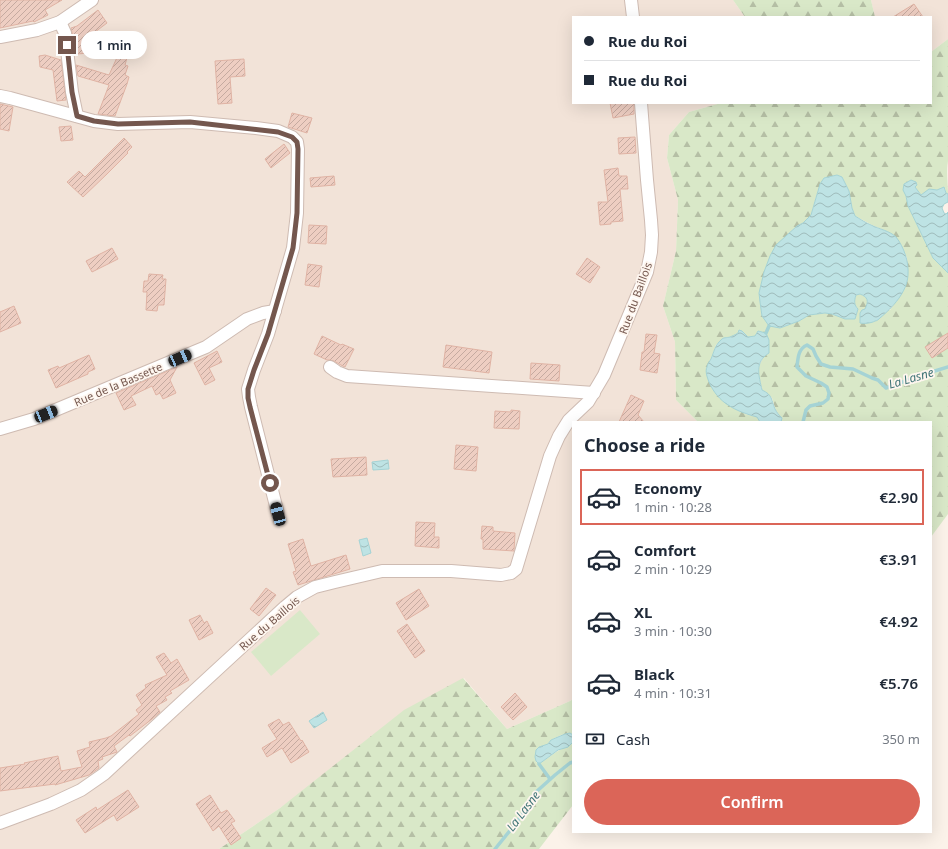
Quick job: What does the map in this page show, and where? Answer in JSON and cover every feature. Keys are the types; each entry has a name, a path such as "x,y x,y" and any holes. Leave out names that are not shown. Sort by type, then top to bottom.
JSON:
{"street":[{"path":"0,37 36,30 60,22 92,0"},
{"path":"631,0 633,16"},
{"path":"60,22 65,33 72,92 77,116"},
{"path":"0,96 94,121 118,124 190,122 256,128 278,132 292,137 297,142 297,213 293,248 268,334 248,389 250,407 278,514"},
{"name":"Rue du Baillois","path":"0,823 51,804 80,790 104,774 285,607 297,597 315,588 382,570 451,571 501,575 511,573 516,569 550,456 559,436 569,420 588,402 604,376 647,272 651,252 652,220 647,180 641,104"},
{"name":"Rue de la Bassette","path":"0,429 34,419 200,350 247,319 263,313 275,311"},
{"path":"330,367 347,376 594,393"}],"shaded area":[{"path":"0,0 733,0 744,16 572,16 572,104 717,104 689,112 669,135 667,158 678,200 676,251 663,306 675,342 676,400 697,421 572,421 572,700 507,729 464,678 280,808 219,849 0,849"},
{"path":"871,0 948,0 948,39 932,51 932,16 875,16"}],"green space":[{"path":"733,0 871,0 875,16 744,16"},
{"path":"948,39 948,194 946,193 945,188 921,195 915,187 916,182 906,196 908,206 933,258 948,273 948,514 932,536 932,421 781,421 782,418 776,411 772,398 762,390 758,371 764,356 769,353 769,340 755,336 748,337 742,331 731,337 724,338 716,345 707,367 745,414 757,417 759,421 697,421 676,400 675,342 663,306 676,251 678,200 667,158 669,135 689,112 717,104 932,104 932,51","holes":["837,175 842,177 849,191 855,216 886,231 902,247 907,258 908,274 906,284 890,310 865,309 867,300 865,296 860,294 856,295 855,299 855,304 858,309 856,314 845,319 825,313 809,315 799,321 780,328 762,316 759,293 787,235 811,215 818,190 824,178"]},
{"path":"300,610 320,634 271,676 251,652"},
{"path":"463,678 507,729 572,700 572,734 570,733 561,735 536,750 535,757 537,763 545,760 572,743 572,806 539,849 219,849 280,808 404,710"}],"water":[{"path":"837,175 842,177 849,191 855,216 869,224 891,233 899,241 908,265 908,275 905,287 890,309 878,320 872,322 860,323 860,313 865,309 867,300 865,296 860,294 856,295 855,299 855,304 858,309 855,319 845,319 825,313 809,315 799,321 780,328 769,326 762,316 759,293 770,256 776,245 811,215 820,184 824,178"},
{"path":"911,180 916,182 917,185 915,187 921,195 929,189 937,190 944,187 946,193 948,194 948,202 944,204 942,208 944,213 946,214 948,212 948,273 933,258 908,206 903,190 904,184"},
{"path":"739,330 742,331 748,337 755,336 758,331 766,333 769,340 769,353 764,357 759,365 760,380 762,390 770,396 778,414 782,418 781,421 759,421 757,417 735,409 722,401 709,382 706,369 716,346 722,339 738,333"},
{"path":"388,460 389,469 373,470 372,462"},
{"path":"367,538 371,553 363,556 359,540"},
{"path":"323,712 327,720 314,728 309,721"},
{"path":"570,733 572,734 572,743 568,747 558,750 539,764 535,757 536,750 539,747 548,744 551,740"}],"building":[{"path":"0,0 62,0 45,10 48,15 34,22 0,28"},
{"path":"914,4 922,16 895,16"},
{"path":"98,10 107,23 87,38 89,53 77,54 71,28 77,26"},
{"path":"120,51 128,54 125,65 128,66 125,75 129,77 127,84 115,116 98,114 109,85 78,76 76,65 109,75"},
{"path":"45,55 61,60 66,100 57,101 53,70 40,67 39,56"},
{"path":"244,59 245,76 230,77 232,103 218,104 215,61"},
{"path":"0,104 13,107 9,131 0,129"},
{"path":"610,104 634,104 634,114 613,118"},
{"path":"292,113 312,118 307,133 288,127"},
{"path":"71,126 73,140 61,141 59,127"},
{"path":"635,137 636,153 619,154 618,138"},
{"path":"124,138 132,147 127,152 128,153 83,197 67,182 79,171 85,177"},
{"path":"284,144 290,153 271,168 265,159"},
{"path":"618,168 619,176 627,176 628,189 620,189 623,221 600,225 598,202 608,202 604,170"},
{"path":"334,176 335,185 311,187 310,178"},
{"path":"309,225 327,226 326,244 308,243"},
{"path":"112,248 118,259 92,272 86,261"},
{"path":"587,258 600,267 590,283 576,274"},
{"path":"308,264 322,266 319,287 305,285"},
{"path":"149,274 163,275 162,279 166,279 164,305 158,305 157,311 146,310 147,292 143,292 144,281 148,281"},
{"path":"14,306 21,323 0,332 0,312"},
{"path":"948,333 948,348 932,358 925,347"},
{"path":"646,334 657,335 654,353 660,354 657,373 640,370"},
{"path":"322,336 354,349 345,367 334,361 327,360 314,354"},
{"path":"446,345 492,352 489,373 443,367"},
{"path":"217,351 222,362 209,368 215,380 205,385 194,363"},
{"path":"89,355 95,369 88,372 88,374 56,388 48,370 58,366 59,368"},
{"path":"531,363 560,365 559,381 530,379"},
{"path":"177,367 170,380 176,393 163,399 160,393 156,395 152,386 131,396 136,405 124,410 116,393"},
{"path":"631,395 644,401 638,415 643,421 619,421"},
{"path":"511,410 520,411 519,429 494,428 495,411 511,412"},
{"path":"456,445 478,447 476,471 454,469"},
{"path":"366,457 367,475 333,477 331,459"},
{"path":"416,522 435,523 434,537 439,537 439,548 415,546"},
{"path":"482,526 493,527 493,531 515,533 514,551 483,549 483,539 481,539"},
{"path":"303,539 311,566 346,555 350,569 298,585 293,572 296,571 288,544"},
{"path":"266,588 276,595 259,616 250,609"},
{"path":"419,589 429,606 406,620 396,603"},
{"path":"200,615 204,623 207,621 213,633 199,640 189,620"},
{"path":"407,624 425,651 415,658 397,631"},
{"path":"164,653 171,663 177,659 189,680 170,691 172,693 165,697 167,700 156,706 160,712 130,736 129,735 114,746 117,752 102,757 103,759 98,761 99,768 89,775 55,785 0,791 0,768 58,756 61,771 82,767 77,751 90,747 89,742 111,736 139,714 136,710 142,705 136,695 146,688 145,685 167,675 156,657"},
{"path":"515,693 527,707 513,720 501,707"},
{"path":"279,719 283,725 289,722 309,752 291,763 282,748 267,757 262,748 277,739 268,725"},
{"path":"128,790 139,807 117,821 114,815 85,833 76,820 96,807 97,810"},
{"path":"210,795 221,813 227,810 235,821 231,823 241,838 231,845 219,826 213,831 196,804"}],"waterway":[{"path":"766,333 769,326"},
{"name":"La Lasne","path":"803,421 806,410 810,406 823,403 828,399 829,393 827,387 806,376 797,367 800,351 807,345 813,349 821,364 830,367 853,369 878,380 886,388 948,367"},
{"name":"La Lasne","path":"495,849 517,822 536,792 572,762"},
{"path":"539,764 550,779"}],"route":[{"path":"67,45 72,92 77,116 94,121 118,124 190,122 256,128 287,134 297,142 297,213 293,248 268,334 248,389 250,407 270,483"}]}
